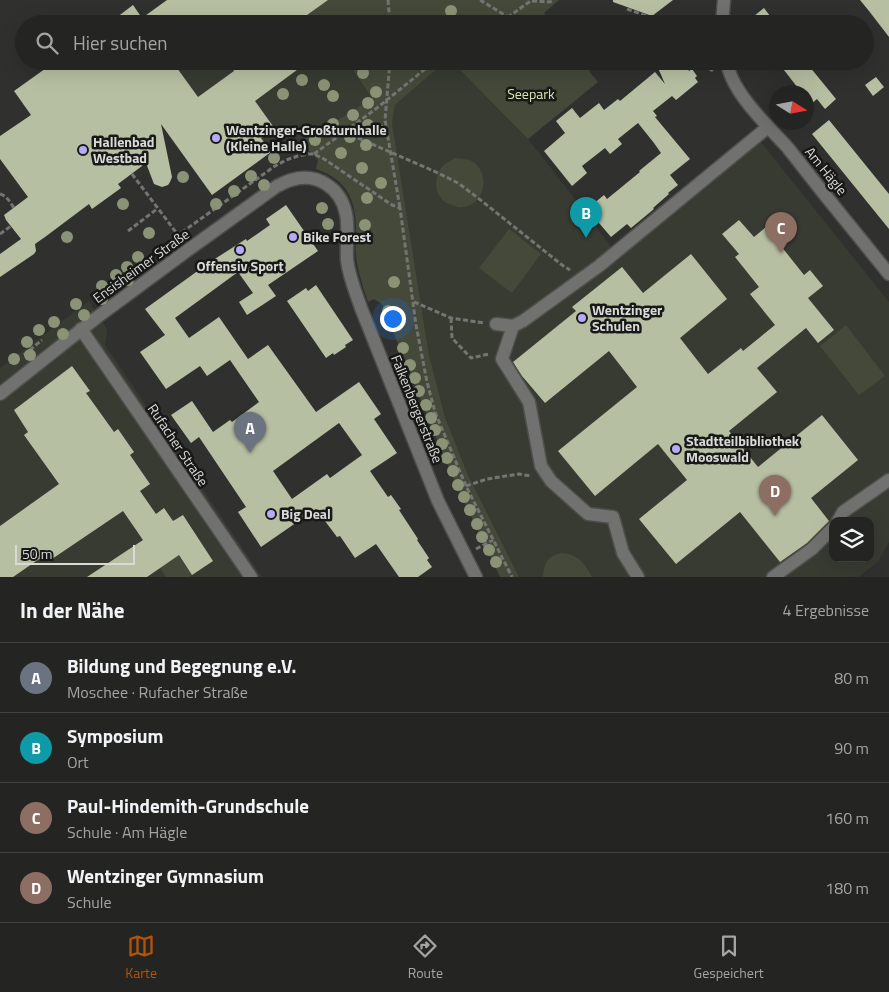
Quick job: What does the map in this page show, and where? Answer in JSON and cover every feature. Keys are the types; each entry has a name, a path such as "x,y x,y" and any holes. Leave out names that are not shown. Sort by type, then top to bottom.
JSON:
{"street":[{"path":"723,15 724,0"},
{"name":"Am Hägle","path":"729,70 734,83 768,127 889,274"},
{"path":"496,324 513,326 523,321 584,278 768,127"},
{"name":"Ensisheimer Straße","path":"0,394 81,329 277,186 292,180 307,178"},
{"name":"Falkenbergerstraße","path":"307,178 322,181 337,192 343,201 347,215 347,261 358,301 438,501 476,577"},
{"path":"513,326 502,359 529,402 541,466 551,481 588,514 613,517 623,553 638,577"},
{"name":"Rufacher Straße","path":"81,329 251,577"},
{"path":"840,517 843,512 889,480"},
{"path":"773,577 812,549 829,532"}],"path":[{"path":"388,0 389,15"},
{"path":"480,0 505,15"},
{"path":"511,15 532,0 550,2 554,0"},
{"path":"627,9 644,15"},
{"path":"389,70 385,120 400,208 416,325 435,412 466,486 512,577"},
{"path":"400,208 392,205 314,154 386,101 424,70"},
{"path":"344,132 458,183 562,265 584,278"},
{"path":"132,174 188,250"},
{"path":"0,194 8,199 14,208"},
{"path":"128,231 157,209"},
{"path":"0,234 11,226"},
{"path":"414,302 451,318 496,324"},
{"path":"451,318 452,338 470,358 494,352"},
{"path":"466,486 487,479 519,474 551,481"}],"shaded area":[{"path":"178,70 353,70 372,98 318,133 271,152 212,195 161,123 197,96"},
{"name":"Wentzinger Schulen","path":"436,70 460,70 528,139 613,249 752,131 889,302 889,542 878,562 858,577 519,577 468,475 445,417 429,355 392,123 395,105"},
{"path":"89,301 107,329 105,345 262,577 0,577 0,368"}],"green space":[{"path":"296,0 559,0 544,13 546,15 307,15"},
{"path":"353,70 436,70 395,105 392,123 429,355 445,417 468,475 519,577 500,577 457,487 382,304 374,299 368,302 357,262 356,218 351,199 342,184 335,178 316,169 318,160 300,141 372,98"},
{"name":"Seepark","path":"460,70 588,70 598,82 528,139"},
{"path":"455,158 470,160 481,171 483,186 481,194 471,205 462,207 447,203 437,192 436,179 439,171 445,164"},
{"path":"509,229 541,254 512,293 479,268"},
{"path":"846,325 885,376 859,395 820,346"},
{"path":"157,524 192,575 189,577 166,577 140,536"},
{"path":"562,553 572,555 580,560 592,577 543,577 547,561 553,556"}],"building":[{"path":"167,0 328,0 307,15 146,15"},
{"path":"613,0 673,0 653,15 613,2"},
{"path":"860,0 889,0 889,37 874,15"},
{"path":"133,5 140,15 120,15"},
{"path":"764,8 769,15 755,15"},
{"name":"Hallenbad Westbad","path":"43,70 178,70 198,97 233,70 297,70 255,101 275,129 261,138 271,152 212,195 161,124 172,177 168,185 162,187 154,184 146,163 118,184 121,188 92,209 89,204 35,244 36,251 34,254 0,277 0,254 21,239 4,215 28,197 0,159 0,136 31,115 14,91"},
{"path":"659,70 693,70 697,76 695,78 698,82 676,100 672,96 653,111 657,116 655,117 690,159 670,175 678,185 654,209 631,228 627,224 611,237 587,209 604,195 607,199 661,153 654,143 638,123 618,139 622,144 610,154 605,148 582,166 587,173 572,186 544,151 565,133 556,121 572,108 580,118 599,103 604,110 618,99 620,101 655,72 665,84"},
{"path":"784,70 812,70 836,99 825,109 817,99 814,102 814,85 796,85"},
{"path":"876,77 884,87 873,96 865,85"},
{"path":"829,120 889,194 889,229 812,134"},
{"path":"286,205 318,251 268,285 276,296 247,315 239,302 253,293 238,272 175,318 189,338 219,317 248,359 268,345 316,412 359,382 381,414 374,419 397,453 370,471 388,497 391,495 401,509 399,510 429,558 427,560 432,567 418,577 399,577 376,544 355,558 340,536 337,537 316,509 261,547 238,512 246,507 199,437 191,443 171,415 192,401 213,432 230,420 232,422 259,402 230,360 207,376 200,366 166,389 140,352 165,335 145,309 210,262 246,239 247,241 270,225 266,219","holes":["339,423 362,455 330,478 327,474 292,499 273,471"]},
{"path":"739,220 754,237 766,227 804,275 810,270 823,286 808,298 834,330 818,343 806,328 757,368 777,392 729,431 758,467 822,415 858,460 811,498 829,521 807,543 780,562 740,512 676,564 639,519 687,480 658,444 595,496 558,451 637,387 609,351 545,403 522,376 513,362 576,311 572,307 622,267 643,293 691,254 727,299 680,338 708,374 741,348 743,351 775,325 750,294 759,287 735,257 739,254 722,234"},
{"path":"316,285 353,340 334,355 333,353 326,358 287,301 306,288 308,291"},
{"path":"72,366 90,391 86,393 114,432 118,429 134,452 130,455 150,484 140,491 156,514 164,508 173,521 183,515 213,561 192,575 179,555 147,577 87,577 143,540 123,511 49,561 45,555 13,577 0,577 0,526 59,484 24,435 28,432 14,410"}],"place":[{"name":"Wentzinger-Großturnhalle (Kleine Halle)","path":"216,138"},
{"name":"Hallenbad Westbad","path":"83,150"},
{"name":"Bike Forest","path":"293,237"},
{"name":"Symposium","path":"586,238"},
{"name":"Offensiv Sport","path":"240,250"},
{"name":"Paul-Hindemith-Grundschule","path":"781,253"},
{"name":"Wentzinger Schulen","path":"582,318"},
{"name":"Stadtteilbibliothek Mooswald","path":"676,449"},
{"name":"Bildung und Begegnung e.V.","path":"250,453"},
{"name":"Big Deal","path":"271,514"},
{"name":"Wentzinger Gymnasium","path":"775,516"}]}
